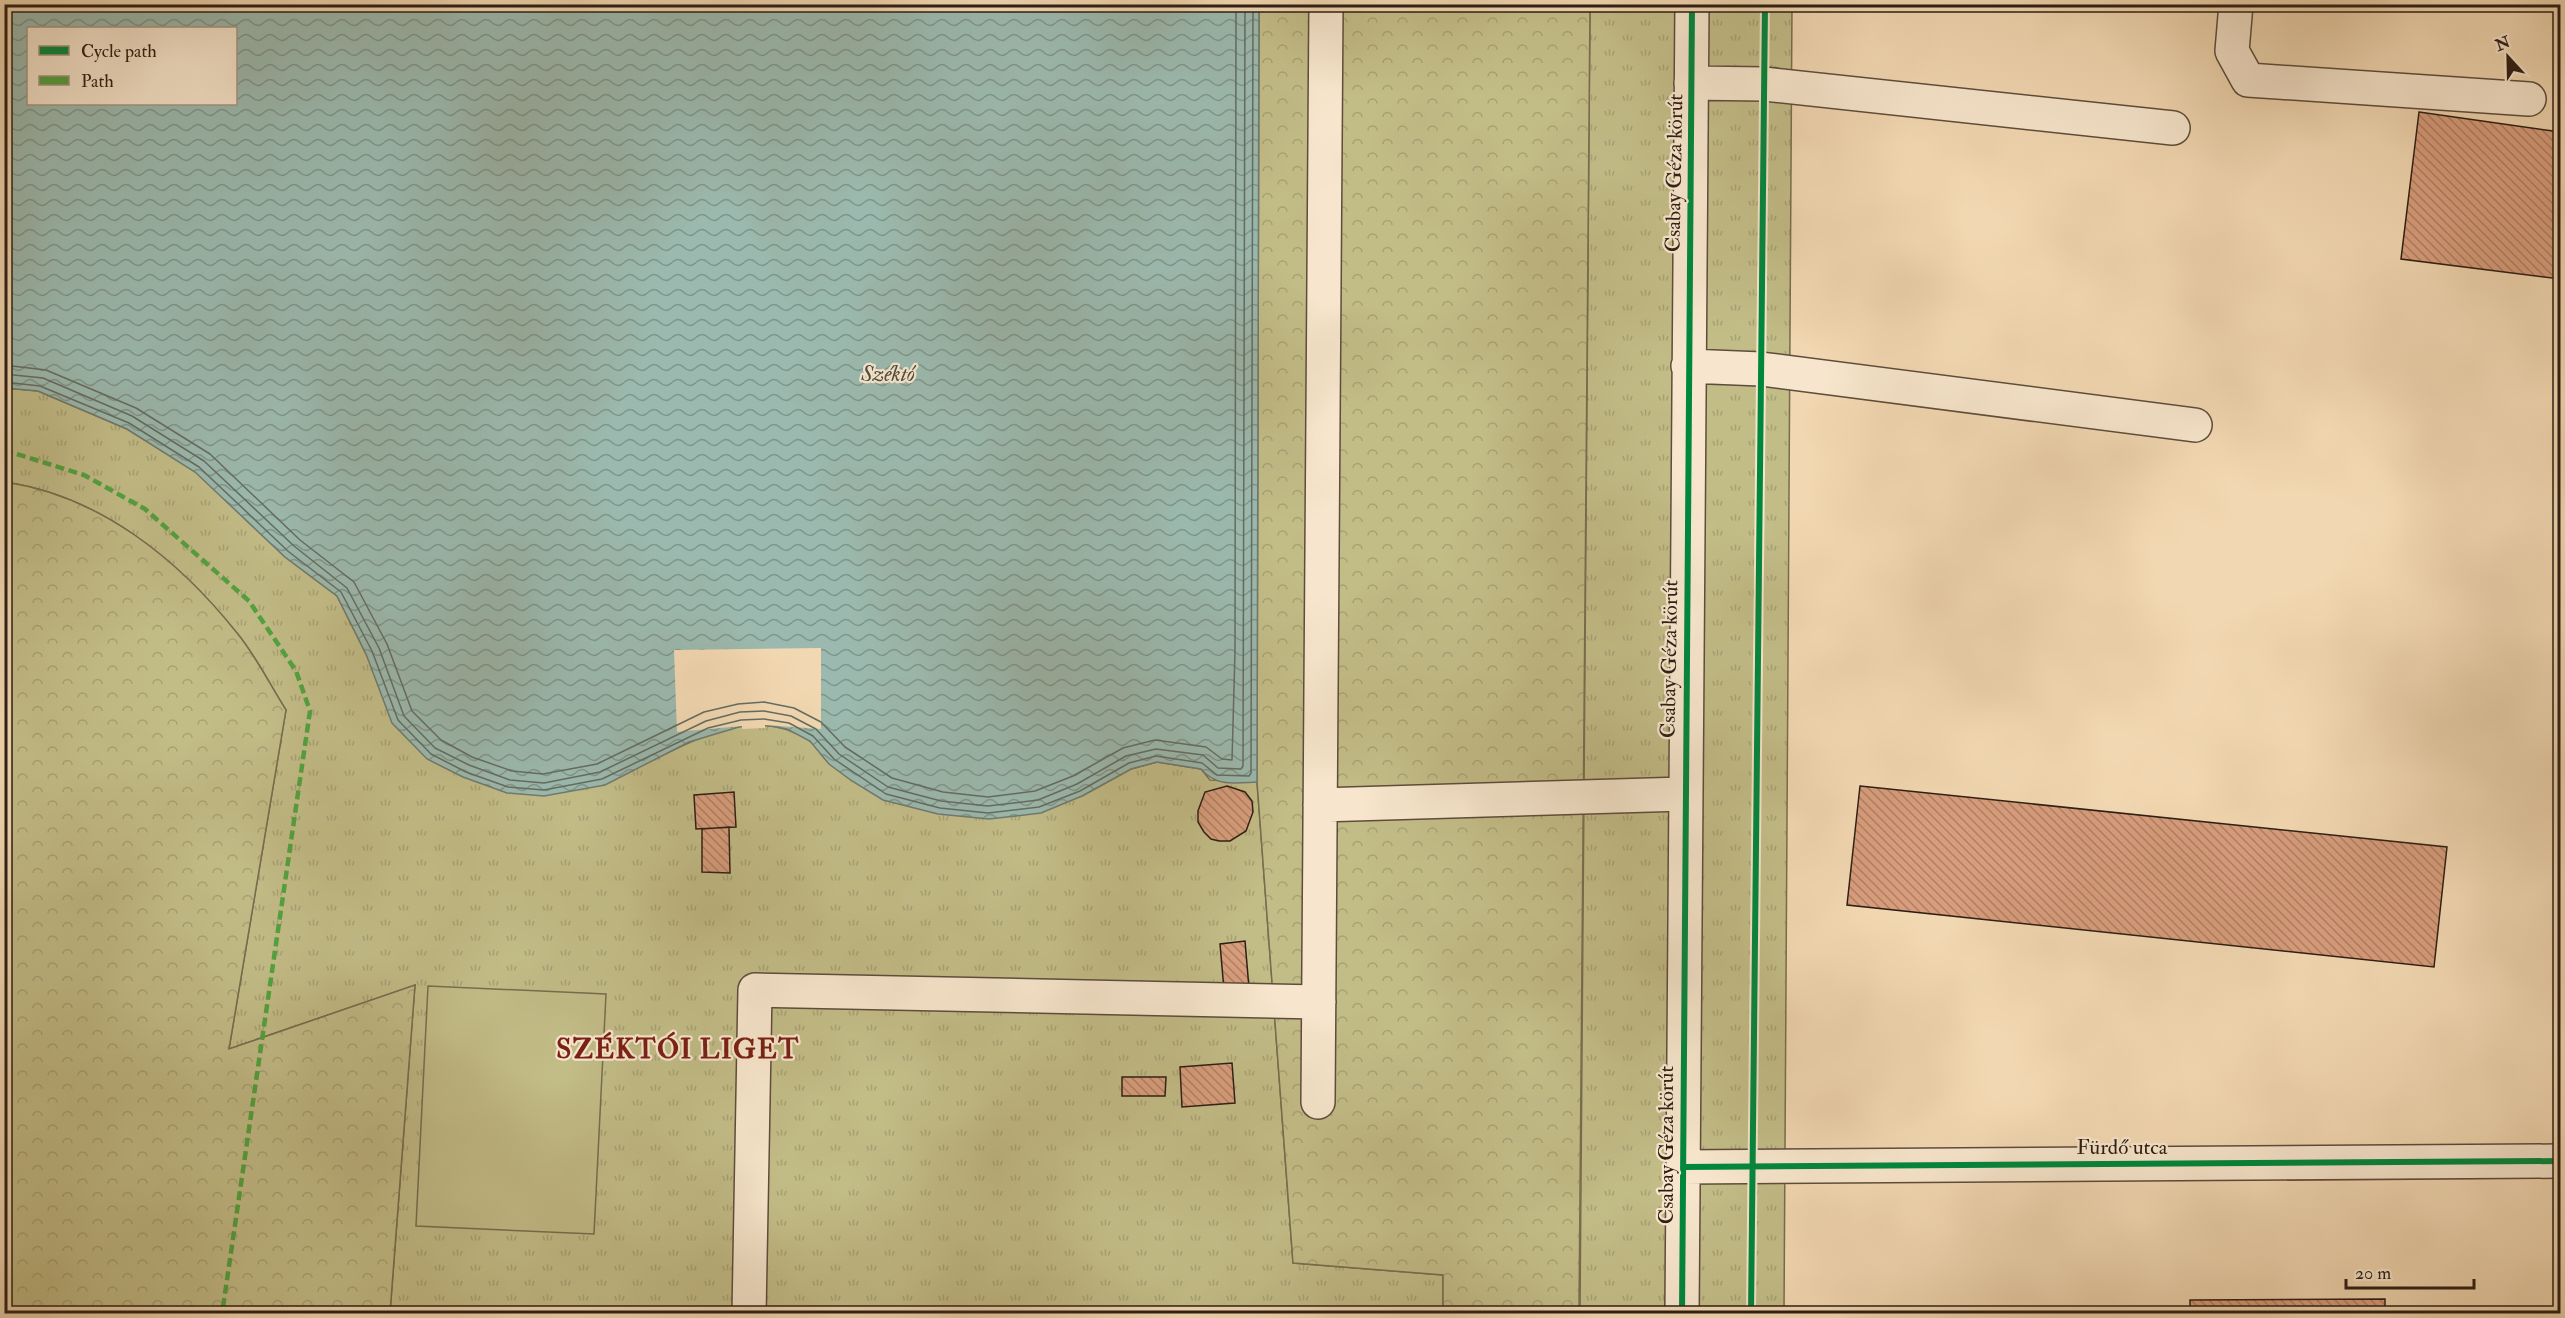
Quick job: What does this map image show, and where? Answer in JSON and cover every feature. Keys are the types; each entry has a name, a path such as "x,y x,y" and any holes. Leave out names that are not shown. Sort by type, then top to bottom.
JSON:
{"street":[{"path":"1318,1102 1326,4"},
{"name":"Csabay Géza körút","path":"1682,1314 1684,794 1692,4"},
{"path":"2236,4 2232,51 2248,80 2529,99"},
{"path":"1691,83 1764,84 2173,128"},
{"path":"1688,366 1761,369 2195,425"},
{"path":"1320,804 1684,794"},
{"path":"749,1314 755,990 1318,1002"},
{"name":"Fürdő utca","path":"1683,1167 2560,1161"}],"green space":[{"path":"1259,5 1590,5 1579,1313 1443,1313 1443,1275 1293,1263 1257,782"},
{"path":"1590,5 1792,5 1784,1313 1580,1314"},
{"path":"5,388 38,391 127,429 195,471 285,557 337,596 366,654 655,759 711,734 750,725 789,730 808,740 830,764 852,781 1082,796 1131,769 1157,762 1201,769 1210,780 1257,782 1293,1263 1443,1275 1443,1313 390,1313 415,985 229,1049 286,710 257,661 237,633 214,606 163,556 105,516 73,501 40,489 5,482"},
{"path":"5,482 40,489 73,501 105,516 163,556 214,606 237,633 257,661 286,710 229,1049 415,985 390,1313 5,1313"},
{"path":"428,986 606,994 594,1234 416,1226"}],"water":[{"name":"Széktó","path":"4,5 1259,5 1257,782 1226,783 1213,779 1201,769 1157,762 1131,769 1082,796 1041,813 989,819 938,814 883,800 829,764 810,741 787,729 765,725 742,726 689,742 605,785 544,796 507,793 463,777 427,759 392,723 366,654 337,596 285,557 195,472 127,429 38,391 5,388"}],"pier":[{"path":"821,648 821,729 765,725 765,728 742,729 742,726 677,732 674,650"}],"building":[{"path":"2419,112 2560,132 2560,279 2401,259"},
{"path":"1227,786 1245,792 1252,801 1253,812 1246,831 1230,841 1219,841 1211,839 1204,832 1198,822 1198,811 1205,792"},
{"path":"1860,786 2447,847 2434,967 1847,905"},
{"path":"734,792 736,827 696,829 694,795"},
{"path":"729,827 730,873 702,872 702,829"},
{"path":"1245,941 1249,988 1224,990 1220,944"},
{"path":"1232,1063 1235,1103 1182,1107 1180,1067"},
{"path":"1122,1077 1166,1077 1165,1096 1122,1096"},
{"path":"2385,1299 2385,1314 2190,1314 2190,1300"}],"marked path":[{"path":"4,450 84,475 145,509 249,601 296,671 310,711 222,1314"}],"cycle path":[{"path":"1682,1314 1692,4"},
{"path":"1751,1314 1765,4"},
{"path":"1683,1167 2560,1161"}],"district":[{"name":"SZÉKTÓI LIGET","path":"678,1049"}]}
